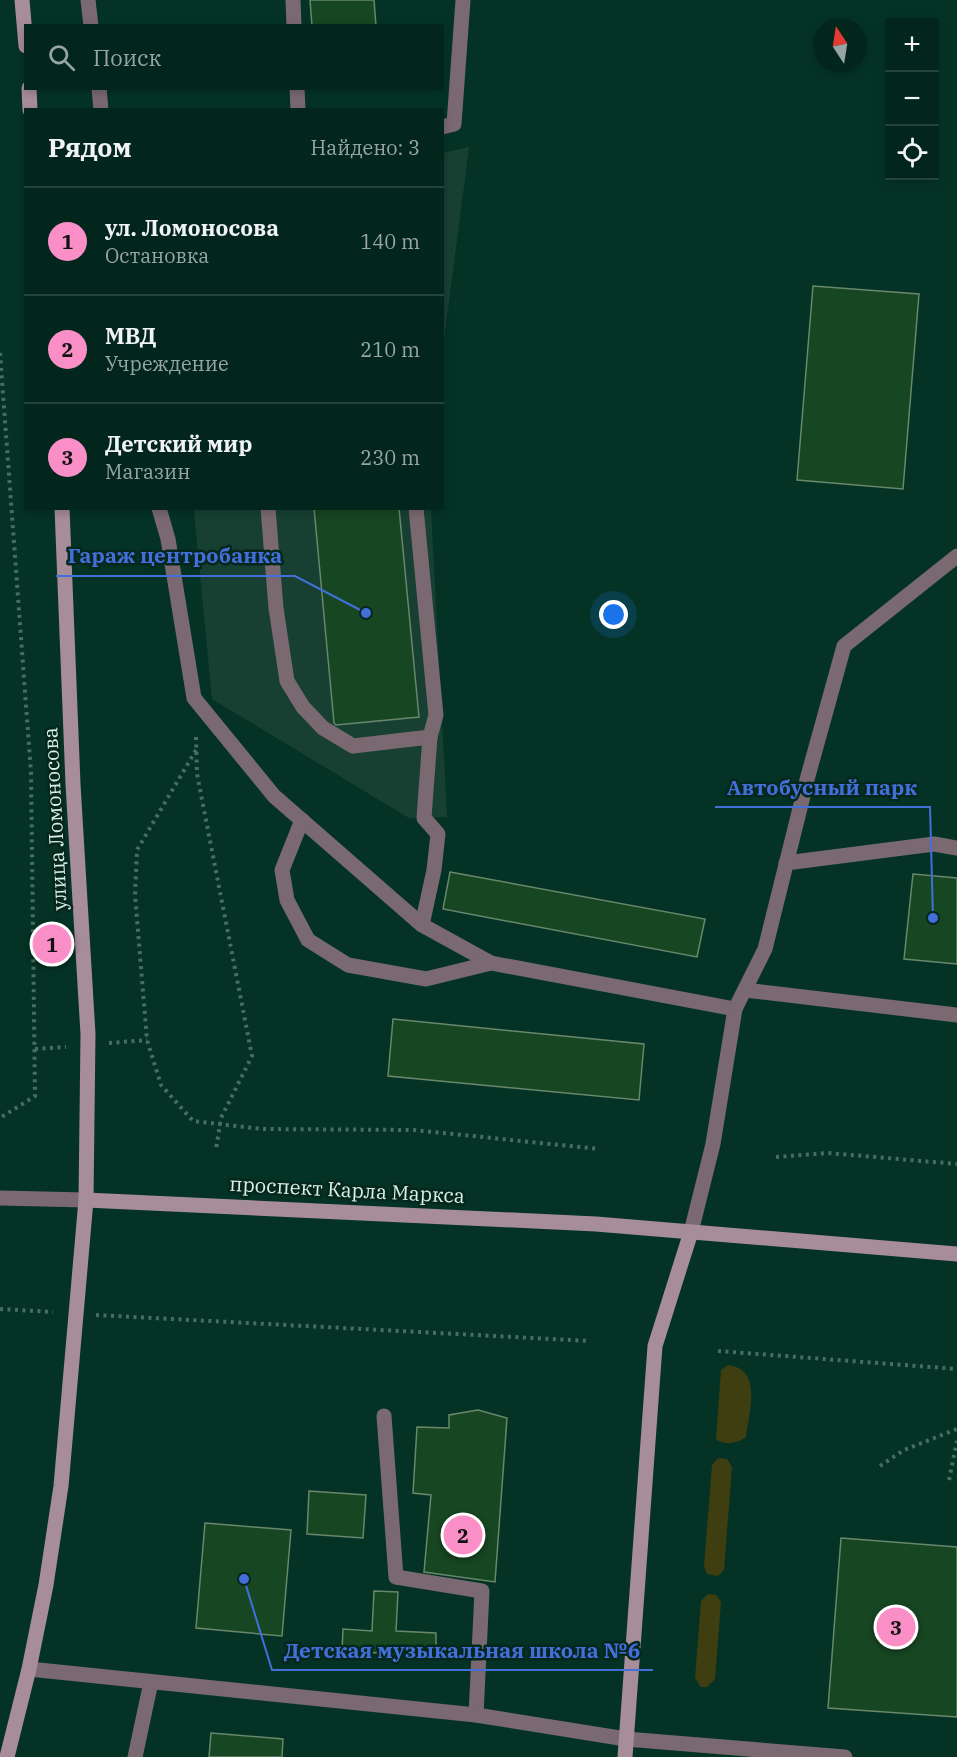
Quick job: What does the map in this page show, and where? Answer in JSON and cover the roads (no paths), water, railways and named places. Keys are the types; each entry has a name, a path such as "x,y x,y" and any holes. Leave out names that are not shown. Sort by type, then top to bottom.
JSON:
{"main road":[{"path":"22,0 24,24"},
{"path":"29,90 30,108"},
{"name":"улица Ломоносова","path":"7,1757 29,1669 46,1585 61,1486 87,1200 88,1034 73,784 62,510"},
{"name":"проспект Карла Маркса","path":"87,1200 596,1224 957,1254"},
{"path":"625,1757 655,1346 691,1232"}],"street":[{"path":"88,0 92,24"},
{"path":"293,0 294,24"},
{"path":"444,126 454,123 463,0"},
{"path":"99,90 101,108"},
{"path":"297,90 298,108"},
{"path":"160,510 168,539 194,698 274,796 422,925 491,963 735,1009"},
{"path":"268,510 276,608 287,681 303,706 323,728 353,746 430,737"},
{"path":"416,510 436,715 430,737 424,818 438,834 434,870 422,925"},
{"path":"691,1232 713,1144 735,1009 765,949 808,776 844,646 957,556"},
{"path":"302,820 282,870 287,900 308,940 348,965 426,980 491,963"},
{"path":"786,863 934,844 957,848"},
{"path":"745,990 957,1015"},
{"name":"проспект Карла Маркса","path":"0,1198 87,1200"},
{"path":"384,1416 396,1577 482,1591 476,1715"},
{"path":"29,1669 476,1715 626,1739 846,1757"},
{"path":"135,1757 151,1682"}],"place":[{"name":"Гараж центробанка","path":"366,613"},
{"name":"Автобусный парк","path":"933,918"},
{"name":"ул. Ломоносова","path":"52,944"},
{"name":"МВД","path":"463,1535"},
{"name":"Детская музыкальная школа №6","path":"244,1579"},
{"name":"Детский мир","path":"896,1627"}]}
